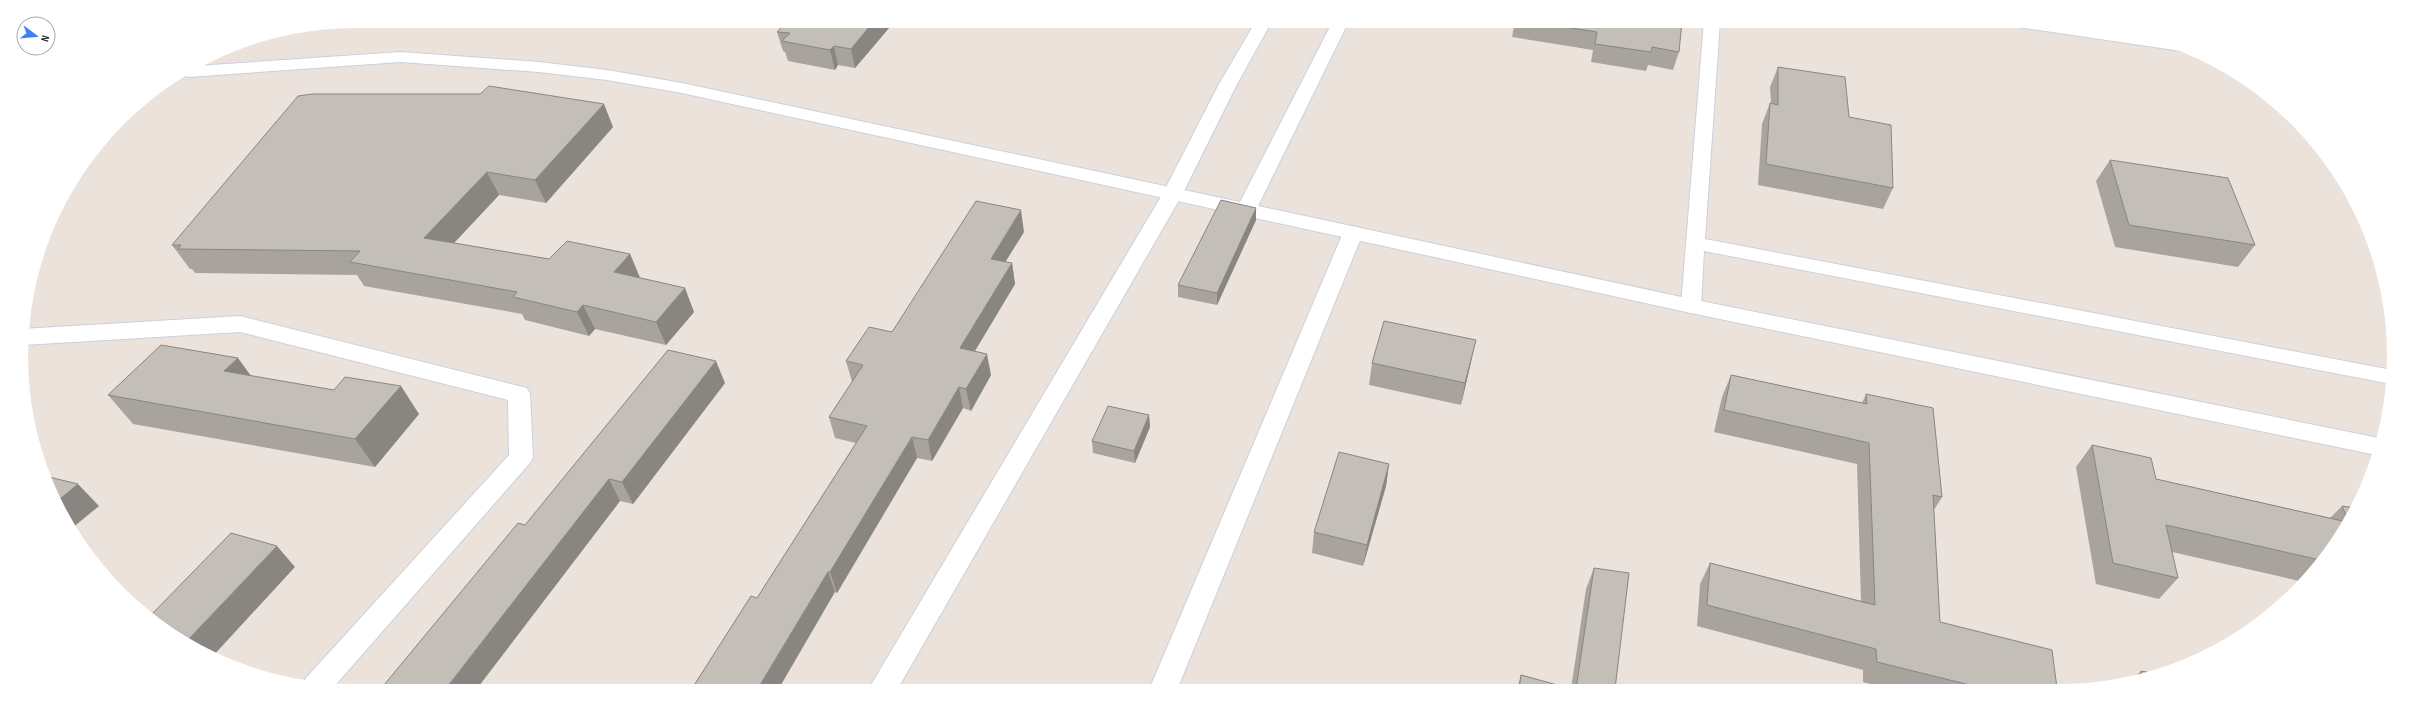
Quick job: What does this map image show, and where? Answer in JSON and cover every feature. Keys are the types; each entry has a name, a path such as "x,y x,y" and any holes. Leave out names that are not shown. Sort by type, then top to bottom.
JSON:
{"street":[{"path":"886,684 1172,196 1228,84 1260,28"},
{"path":"1246,210 1337,28"},
{"path":"193,72 401,57 539,67 607,75 682,88 1172,196 1246,210 1691,306 2374,446"},
{"path":"1165,684 1353,233"},
{"path":"29,338 240,324 519,394 520,458 321,682"}],"lane":[{"path":"1691,306 1711,28"},
{"path":"2059,28 2154,42"},
{"path":"1696,243 2386,376"}],"building":[{"path":"781,28 868,28 851,49 834,46 830,50 782,41 790,33 777,32"},
{"path":"1572,28 1681,28 1679,52 1652,47 1651,52 1595,44 1597,32"},
{"path":"1778,67 1845,77 1849,117 1891,125 1893,188 1766,164 1770,103 1778,105"},
{"path":"489,86 604,104 535,180 487,172 424,238 549,259 567,241 630,254 614,272 685,288 656,322 583,305 577,312 513,297 517,292 350,262 360,251 178,249 181,245 172,245 298,96 312,94 480,94"},
{"path":"2110,160 2228,178 2255,245 2129,225"},
{"path":"1221,200 1256,208 1217,293 1178,285"},
{"path":"976,201 1021,210 991,259 1012,263 960,348 987,354 966,389 959,387 928,440 912,437 761,684 695,684 751,596 757,598 867,426 829,417 863,365 846,361 869,327 892,332"},
{"path":"1384,321 1476,340 1465,383 1372,363"},
{"path":"161,345 238,358 224,371 334,390 345,377 401,386 355,439 108,395"},
{"path":"668,350 716,361 622,482 609,479 449,684 385,684 518,523 525,525"},
{"path":"1731,375 1867,404 1866,394 1933,408 1942,497 1933,495 1940,622 2052,650 2056,684 1966,684 1877,662 1876,649 1707,605 1710,563 1875,605 1869,443 1724,410"},
{"path":"1108,406 1149,415 1134,451 1092,441"},
{"path":"2092,445 2151,458 2156,479 2342,521 2316,559 2166,525 2178,578 2113,563"},
{"path":"1339,452 1389,464 1367,545 1314,532"},
{"path":"51,478 78,484 61,498"},
{"path":"2342,506 2350,507 2346,515"},
{"path":"231,533 277,546 189,638 153,613"},
{"path":"1594,568 1629,573 1616,684 1577,684"},
{"path":"1521,675 1554,684 1520,684"}]}
